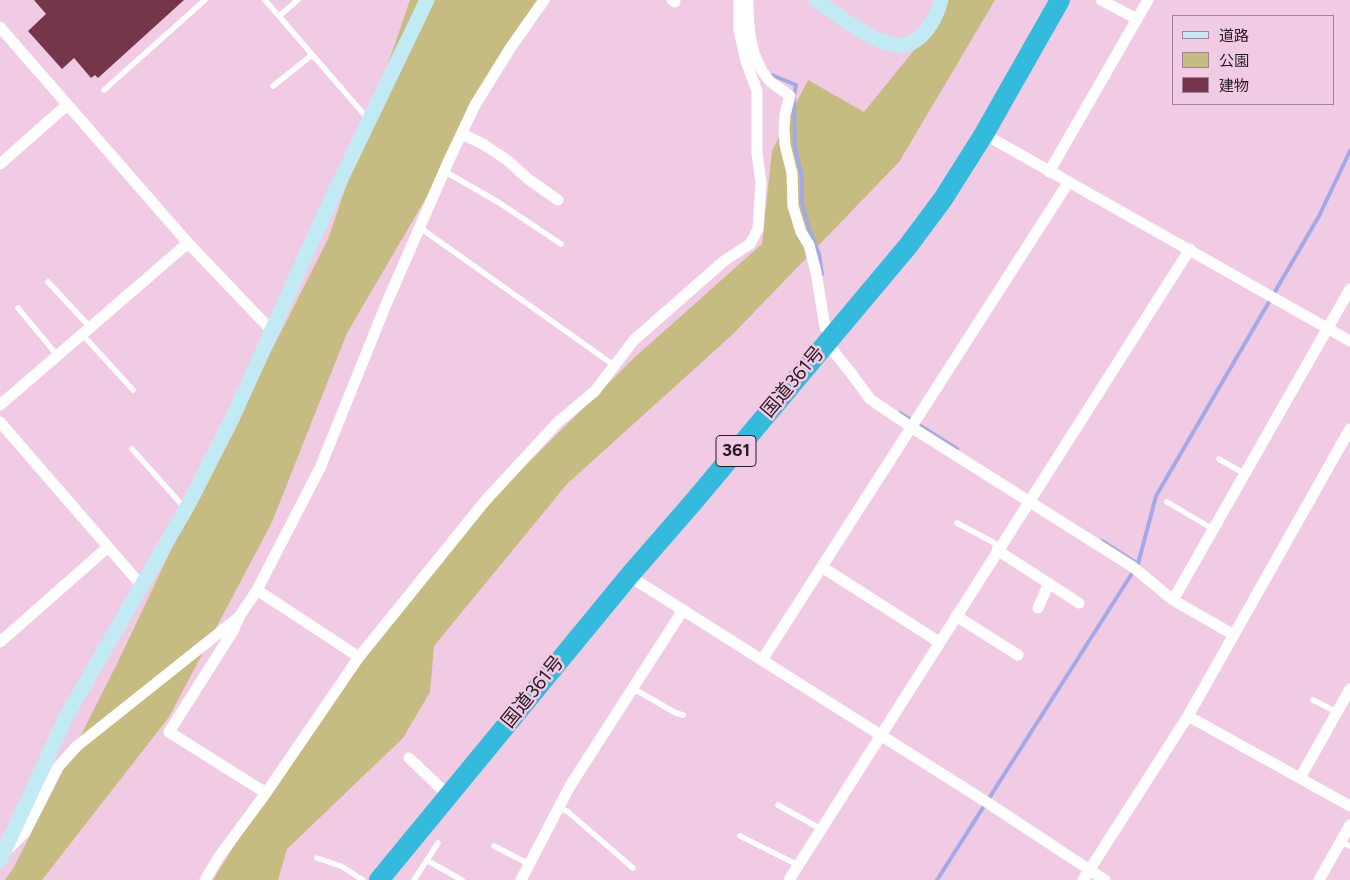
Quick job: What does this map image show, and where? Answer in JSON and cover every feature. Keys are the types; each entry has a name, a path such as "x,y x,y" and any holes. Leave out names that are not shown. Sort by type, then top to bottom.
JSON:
{"highway":[{"name":"国道361号","path":"378,879 629,576 908,246 943,199 984,134 1060,0"}],"street":[{"path":"2,857 67,715 186,508 232,419 328,206 427,0"},
{"path":"266,793 169,732 233,631 320,468 420,227 475,105 511,47 544,0"},
{"path":"205,880 218,858 266,793 360,657 485,501 558,422 595,392 634,340 724,261 750,244 758,229 762,182 757,154 757,92 746,61 740,30 740,0"},
{"path":"748,0 748,27 756,62 769,81 790,96 785,114 784,128 785,145 792,173 793,206 801,232 809,246 816,272 825,327 829,339 870,399 1031,498 1136,569 1173,600 1234,635"},
{"path":"816,0 875,38 898,45 916,40 925,32 932,22 941,0"},
{"path":"1101,0 1137,19"},
{"path":"1049,172 1148,0"},
{"path":"0,27 188,243 271,330"},
{"path":"0,164 67,105"},
{"path":"462,134 484,144 558,200"},
{"path":"984,134 1350,341"},
{"path":"762,660 1068,183"},
{"path":"0,404 188,243"},
{"path":"789,880 1190,249"},
{"path":"1173,600 1350,289"},
{"path":"0,422 141,585"},
{"path":"1083,880 1188,716 1350,429"},
{"path":"0,642 108,547"},
{"path":"999,548 1049,584 1079,602"},
{"path":"822,567 940,642"},
{"path":"629,576 986,802 1105,880"},
{"path":"1038,608 1049,584"},
{"path":"256,590 360,657"},
{"path":"521,880 570,786 683,610"},
{"path":"956,616 1018,655"},
{"path":"2,857 25,832 58,767 77,746 239,617"},
{"path":"1300,778 1350,689"},
{"path":"1188,716 1350,806"},
{"path":"409,758 448,795"},
{"path":"1319,880 1345,844 1350,825"}],"lane":[{"path":"104,90 205,0"},
{"path":"265,0 369,120"},
{"path":"279,16 298,0"},
{"path":"273,86 312,55"},
{"path":"444,171 498,202 561,244"},
{"path":"420,227 615,366"},
{"path":"48,282 133,390"},
{"path":"18,308 57,356"},
{"path":"132,449 186,508"},
{"path":"1219,459 1245,474"},
{"path":"1167,502 1213,529"},
{"path":"956,523 999,548"},
{"path":"632,688 676,713 684,715"},
{"path":"1313,700 1337,712"},
{"path":"778,805 821,829"},
{"path":"558,809 567,811 633,868"},
{"path":"740,836 798,865"},
{"path":"414,880 438,843"},
{"path":"494,846 529,864"},
{"path":"317,858 378,879"},
{"path":"428,861 462,880"}],"green space":[{"path":"410,0 542,0 347,333 272,522 169,717 42,880 5,880 13,869 116,666 180,531 328,239"},
{"path":"938,0 995,0 899,162 733,334 567,484 434,646 430,692 403,738 287,849 278,880 213,880 291,754 434,556 634,358 762,244 772,151 808,80 864,112 932,28"}],"building":[{"path":"34,0 184,0 98,78 95,75 91,78 74,58 62,69 28,31 46,14"}],"waterway":[{"path":"772,75 796,85 794,96 795,147 802,177 802,202 809,229 819,254 822,274"},
{"path":"937,880 1138,564 1156,496 1319,216 1350,151"},
{"path":"900,413 957,449"},
{"path":"1102,541 1138,564"}]}
